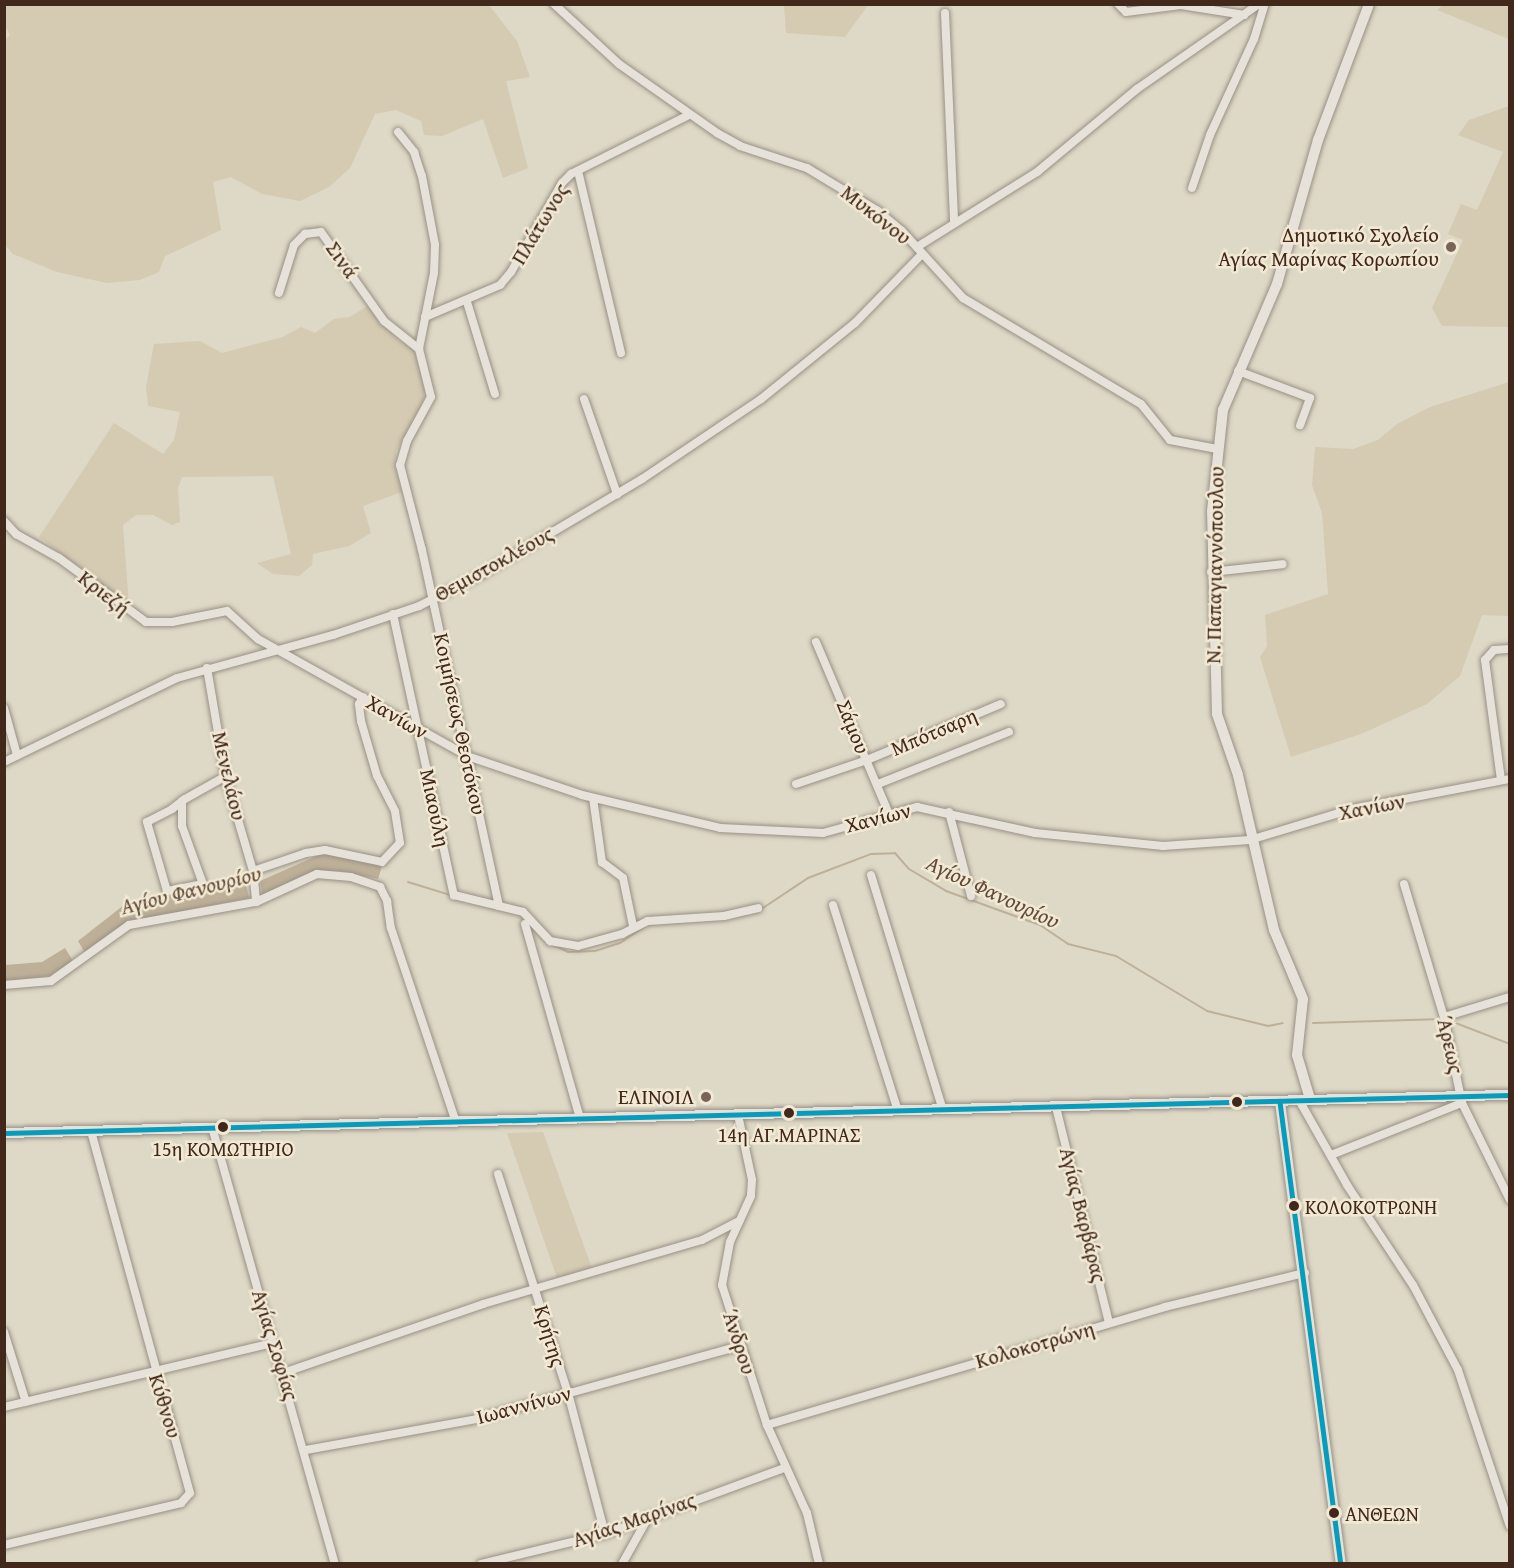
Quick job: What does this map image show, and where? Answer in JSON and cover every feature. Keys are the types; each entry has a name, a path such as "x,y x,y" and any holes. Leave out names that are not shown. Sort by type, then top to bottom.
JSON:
{"street":[{"name":"Μυκόνου","path":"554,4 619,64 689,115 740,146 823,176 878,211 919,250 963,298 1147,408 1159,430 1170,440 1217,449"},
{"path":"1118,4 1126,12 1181,5 1244,15"},
{"name":"Θεμιστοκλέους","path":"4,762 177,678 275,648 333,635 393,615 433,598 493,568 617,494 728,423 812,361 871,308 919,250 954,223 1037,172 1137,89 1259,4"},
{"path":"1192,188 1210,135 1254,39 1265,4"},
{"name":"Ν. Παπαγιαννόπουλου","path":"1305,1100 1297,1055 1303,999 1274,930 1250,840 1238,775 1217,714 1211,572 1217,449 1223,410 1277,284 1318,140 1369,4"},
{"path":"945,13 954,223"},
{"name":"Πλάτωνος","path":"425,317 492,291 511,273 562,183 578,171 689,115"},
{"name":"Κοιμήσεως Θεοτόκου","path":"398,132 414,152 431,210 434,273 419,349 431,397 407,441 400,465 433,598 499,906"},
{"path":"578,171 580,194 621,353"},
{"path":"562,183 572,183 580,194"},
{"name":"Σινά","path":"279,293 294,245 310,231 321,232 384,321 419,349"},
{"path":"467,302 495,394"},
{"path":"1239,371 1310,398 1300,425"},
{"path":"584,399 617,494"},
{"name":"Κριεζή","path":"4,521 16,534 59,558 136,617 146,622 172,622 227,611 275,648"},
{"path":"1211,572 1283,564"},
{"name":"Μιαούλη","path":"393,615 454,895 499,906"},
{"name":"Σάμου","path":"816,642 888,812"},
{"name":"Χανίων","path":"275,648 467,756 593,798 720,828 791,834 823,833 888,812 917,807 949,812 1035,833 1137,845 1250,840 1352,809 1505,780"},
{"path":"1505,780 1485,660 1494,650 1509,649"},
{"name":"Μενελάου","path":"207,668 226,776 253,871 255,900"},
{"path":"253,871 325,850 382,862 395,851 401,838 394,811 377,776 362,721 359,704 363,697"},
{"name":"Μπότσαρη","path":"796,784 867,760 1001,704"},
{"path":"4,708 16,755"},
{"path":"878,784 1009,732"},
{"path":"182,801 182,826 203,884 167,891 146,825 182,801 226,776"},
{"path":"593,798 602,862 623,878 633,926"},
{"path":"949,812 971,896"},
{"path":"4,985 51,981 129,925 255,900 318,874 341,874 380,887 456,1122"},
{"path":"871,875 943,1110"},
{"name":"Άρεως","path":"1404,884 1447,1028 1462,1099 1509,1200"},
{"path":"833,904 898,1111"},
{"path":"499,906 529,915 544,936 564,945 592,944 622,934 633,926 758,908"},
{"path":"525,924 580,1119"},
{"path":"1444,1018 1509,997"},
{"path":"4,1132 1305,1100 1462,1099 1509,1095"},
{"path":"1331,1155 1462,1099"},
{"path":"1305,1100 1331,1155 1413,1285 1458,1370 1509,1526"},
{"path":"1280,1102 1305,1273 1341,1563"},
{"name":"Αγίας Βαρβάρας","path":"1056,1107 1109,1323"},
{"name":"Άνδρου","path":"738,1115 752,1180 751,1196 730,1242 722,1285 739,1346 767,1425 784,1468 794,1481 807,1513 819,1563"},
{"name":"Αγίας Σοφίας","path":"212,1128 306,1450 335,1563"},
{"name":"Κύθνου","path":"4,1545 169,1506 187,1498 190,1487 155,1371 91,1130"},
{"name":"Κρήτης","path":"498,1174 568,1393 605,1534"},
{"path":"282,1373 536,1288 702,1240 739,1221"},
{"name":"Κολοκοτρώνη","path":"767,1425 1109,1323 1260,1281 1305,1273"},
{"path":"4,1332 26,1402"},
{"path":"4,1407 273,1343"},
{"name":"Ιωαννίνων","path":"306,1450 437,1428 739,1346"},
{"name":"Αγίας Μαρίνας","path":"486,1563 605,1534 784,1468"},
{"path":"622,1563 649,1516"}],"shaded area":[{"path":"5,4 489,5 517,41 530,77 506,81 528,168 503,178 483,119 442,136 424,135 421,121 396,110 375,114 350,168 329,187 300,201 262,194 231,177 213,182 221,230 165,256 159,272 140,280 107,283 57,272 13,254 5,245 4,41 10,35 5,25"},
{"path":"784,4 868,5 845,37 786,33"},
{"path":"1443,5 1509,5 1509,39 1437,10"},
{"path":"1509,106 1509,327 1442,326 1432,308 1463,240 1448,234 1461,204 1477,210 1503,152 1458,135 1469,120"},
{"path":"367,306 398,340 415,350 425,390 422,406 396,451 395,467 402,492 363,506 371,533 349,546 313,554 312,565 299,576 273,574 257,563 291,554 273,476 182,477 178,488 180,522 172,525 153,515 136,515 123,525 129,606 39,537 114,423 163,454 174,440 180,412 148,406 146,387 154,344 200,341 222,353 283,337 301,327 315,333 334,319 350,317"},
{"path":"1509,382 1509,616 1482,615 1460,676 1427,704 1361,734 1291,757 1260,657 1267,646 1265,615 1328,594 1322,513 1312,485 1315,447 1353,449 1378,440 1397,424 1430,407"},
{"path":"323,853 374,862 382,866 378,879 339,871 319,871 263,896 260,881"},
{"path":"237,883 246,884 249,898 130,921 85,953 78,941 124,905"},
{"path":"65,948 73,961 50,976 5,981 5,965 42,962"},
{"path":"543,1132 593,1271 558,1281 507,1133"}],"waterway":[{"name":"Αγίου Φανουρίου","path":"760,910 808,878 871,854 895,853 909,869 946,891 1040,925 1068,944 1116,956 1207,1011 1268,1026 1283,1023"},
{"name":"Αγίου Φανουρίου","path":"408,882 495,909"},
{"name":"Αγίου Φανουρίου","path":"734,917 746,915"},
{"name":"Αγίου Φανουρίου","path":"551,944 568,952 595,951 620,943 645,926"},
{"name":"Αγίου Φανουρίου","path":"1313,1023 1443,1019"},
{"name":"Αγίου Φανουρίου","path":"1448,1020 1510,1044"}],"transit line":[{"path":"4,1133 1510,1095"},
{"path":"1280,1102 1341,1564"}],"place":[{"name":"Δημοτικό Σχολείο Αγίας Μαρίνας Κορωπίου","path":"1451,247"},
{"name":"ΕΛΙΝΟΙΛ","path":"706,1097"},
{"name":"14η ΑΓ.ΜΑΡΙΝΑΣ","path":"789,1113"},
{"name":"15η ΚΟΜΩΤΗΡΙΟ","path":"223,1127"},
{"name":"ΚΟΛΟΚΟΤΡΩΝΗ","path":"1294,1206"},
{"name":"ΑΝΘΕΩΝ","path":"1334,1513"}]}
